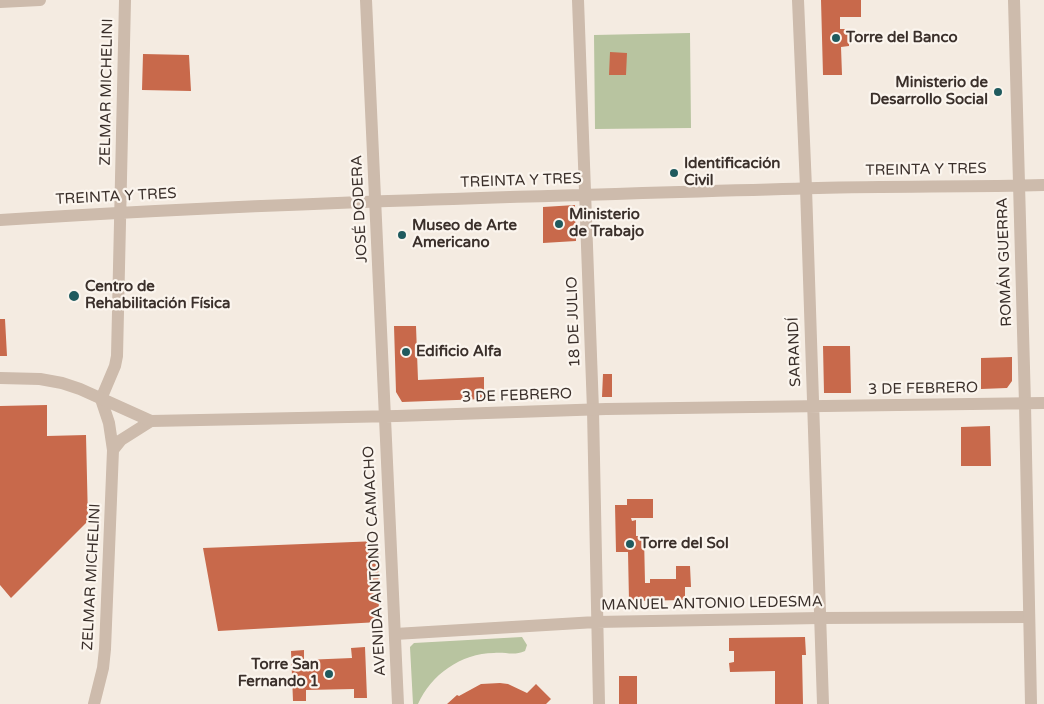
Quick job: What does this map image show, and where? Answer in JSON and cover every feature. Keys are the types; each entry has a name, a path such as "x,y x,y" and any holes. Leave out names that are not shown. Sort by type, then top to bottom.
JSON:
{"street":[{"path":"0,2 40,0"},
{"name":"ZELMAR MICHELINI","path":"94,704 103,668 105,649 113,450 109,423 101,399 117,356 126,0"},
{"name":"JOSÉ DODERA","path":"366,0 385,416"},
{"name":"18 DE JULIO","path":"578,0 593,410 599,704"},
{"name":"SARANDÍ","path":"798,0 823,704"},
{"name":"ROMÁN GUERRA","path":"1014,0 1031,704"},
{"name":"TREINTA Y TRES","path":"0,220 121,212 586,195 806,188 1044,184"},
{"name":"3 DE FEBRERO","path":"0,378 40,379 80,388 151,421 593,410 1044,404"},
{"name":"AVENIDA ANTONIO CAMACHO","path":"385,416 398,704"},
{"path":"113,450 121,440 151,421"},
{"name":"MANUEL ANTONIO LEDESMA","path":"395,634 596,622 1029,617"}],"green space":[{"path":"690,33 691,128 595,129 594,35"},
{"path":"522,637 527,645 525,651 514,654 482,654 459,661 439,675 424,693 418,704 413,704 410,647 414,643"}],"building":[{"name":"Torre del Banco","path":"821,0 861,0 861,17 840,17 840,29 849,29 849,46 841,47 842,75 823,75"},
{"path":"610,52 627,53 626,75 609,75"},
{"path":"143,54 189,55 191,91 142,90"},
{"name":"Ministerio de Trabajo","path":"575,205 576,241 543,243 543,207"},
{"path":"0,319 5,319 7,356 0,356"},
{"name":"Edificio Alfa","path":"394,326 416,326 418,380 484,377 484,399 402,402 396,392"},
{"path":"823,346 850,346 851,393 824,393"},
{"path":"1012,357 1012,381 1007,388 981,389 981,358"},
{"path":"603,374 612,374 612,397 602,397"},
{"path":"47,405 47,436 86,435 88,521 11,598 0,585 0,406"},
{"path":"990,426 991,466 961,466 961,427"},
{"name":"Torre del Sol","path":"627,499 653,499 653,518 631,518 632,521 636,520 636,536 644,536 645,583 650,583 650,579 676,579 676,566 690,566 691,587 685,587 685,600 629,601 628,552 616,552 615,505 627,505"},
{"path":"378,541 379,622 218,631 203,548"},
{"path":"805,637 806,655 802,655 803,704 775,704 775,671 730,672 729,663 734,662 734,651 729,651 729,638"},
{"name":"Torre San Fernando 1","path":"365,647 367,698 354,698 354,689 306,690 306,701 293,701 291,651 304,650 304,660 352,658 351,648"},
{"path":"619,676 637,676 637,704 619,704"},
{"path":"481,684 508,684 527,693 536,684 551,699 546,704 447,704 457,695 459,696"}],"place":[{"name":"Torre del Banco","path":"836,38"},
{"name":"Ministerio de Desarrollo Social","path":"998,92"},
{"name":"Identificación Civil","path":"674,173"},
{"name":"Ministerio de Trabajo","path":"559,224"},
{"name":"Museo de Arte Americano","path":"402,235"},
{"name":"Centro de Rehabilitación Física","path":"74,296"},
{"name":"Edificio Alfa","path":"406,352"},
{"name":"Torre del Sol","path":"630,544"},
{"name":"Torre San Fernando 1","path":"329,674"}]}
